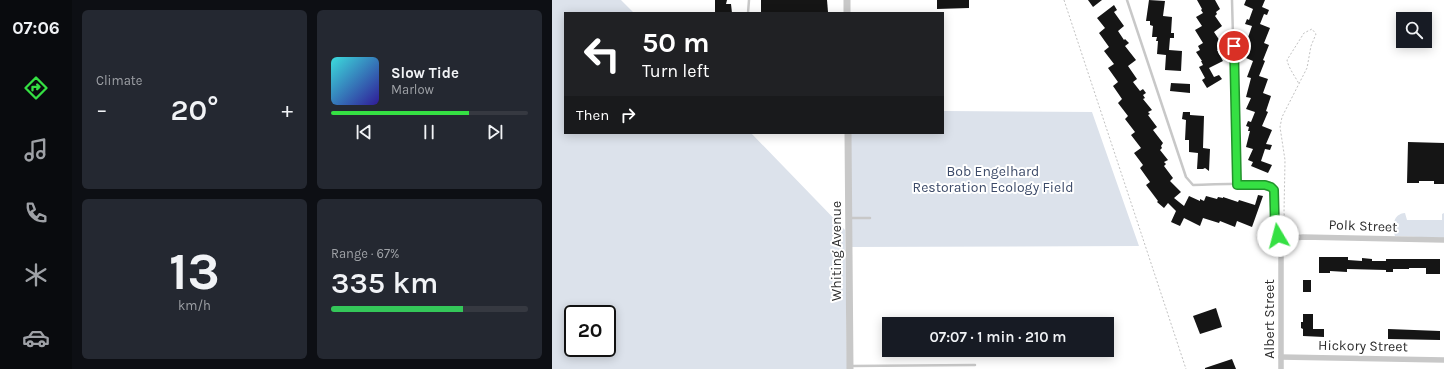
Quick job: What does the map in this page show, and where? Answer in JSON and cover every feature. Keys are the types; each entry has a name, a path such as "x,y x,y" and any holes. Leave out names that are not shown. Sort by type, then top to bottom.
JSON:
{"street":[{"path":"847,0 847,12"},
{"name":"Whiting Avenue","path":"848,134 850,368"},
{"path":"1284,245 1292,238"},
{"name":"Polk Street","path":"1292,238 1444,240"},
{"name":"Albert Street","path":"1281,369 1281,250 1284,245"},
{"name":"Hickory Street","path":"1281,357 1444,360"}],"lane":[{"path":"748,12 749,0"},
{"path":"1127,0 1186,177 1193,185 1265,185 1271,187 1274,190 1275,228 1284,245"},
{"path":"1232,0 1237,185"},
{"path":"849,218 870,218"},
{"path":"850,368 975,365"}],"path":[{"path":"1064,0 1186,369"},
{"path":"1292,238 1286,228 1284,213 1286,160 1280,127 1282,117 1299,84 1307,68 1311,46 1316,34 1312,29 1304,33 1287,60 1288,66 1294,73 1299,84"}],"green space":[{"path":"552,0 621,0 633,12 564,12 564,134 752,134 845,230 847,369 552,369"},
{"name":"Bob Engelhard Restoration Ecology Field","path":"944,111 1092,112 1139,246 849,247 848,134 944,134"},
{"path":"1405,213 1407,220 1442,220 1442,214 1444,213 1444,238 1395,236 1394,221 1398,216"}],"building":[{"path":"715,0 727,0 726,4 731,4 732,12 715,12"},
{"path":"761,0 827,0 828,12 761,12"},
{"path":"937,0 969,0 969,8 937,9"},
{"path":"1088,0 1102,0 1093,7"},
{"path":"1149,0 1165,1 1163,16 1172,17 1171,33 1174,33 1174,38 1170,38 1169,50 1182,51 1181,71 1165,70 1166,55 1157,54 1157,37 1152,37 1153,26 1150,25 1150,21 1146,21"},
{"path":"1197,0 1215,0 1220,9 1216,12 1217,14 1215,16 1222,26 1214,32 1222,44 1220,45 1222,48 1217,50 1223,61 1209,68 1214,77 1219,75 1222,79 1207,88 1202,80 1205,78 1199,67 1203,65 1202,61 1196,52 1200,50 1198,46 1203,43 1195,30 1202,26 1196,17 1203,13"},
{"path":"1246,0 1265,0 1262,7 1269,10 1267,15 1264,14 1260,24 1270,28 1264,43 1269,45 1259,76 1268,79 1263,93 1271,96 1266,111 1268,112 1262,126 1272,130 1266,144 1272,145 1270,150 1265,149 1261,161 1272,165 1268,173 1251,166 1253,162 1248,160 1253,149 1246,147 1250,131 1248,131 1249,127 1246,126 1248,121 1251,122 1255,112 1246,109 1251,98 1246,97 1251,78 1247,77 1253,61 1246,58 1250,47 1245,46 1252,26 1245,24 1247,19 1249,20 1253,9 1244,5"},
{"path":"1114,5 1117,10 1114,12 1124,26 1118,31 1124,40 1125,39 1129,43 1125,46 1136,60 1128,66 1137,79 1133,82 1140,91 1143,89 1146,93 1143,95 1145,98 1143,99 1152,110 1148,112 1150,114 1148,115 1157,127 1153,130 1163,143 1160,150 1168,160 1164,162 1166,164 1164,166 1173,178 1170,181 1181,192 1174,198 1184,206 1189,196 1200,201 1200,199 1204,201 1206,196 1217,199 1218,197 1223,197 1238,202 1239,200 1255,205 1258,195 1263,196 1252,227 1237,221 1235,227 1220,221 1219,223 1203,218 1200,226 1184,218 1180,226 1171,222 1176,211 1168,203 1164,208 1157,202 1158,201 1146,185 1150,182 1140,168 1143,165 1134,153 1141,148 1131,135 1135,132 1125,119 1128,116 1118,103 1122,99 1113,86 1118,82 1108,68 1114,64 1104,51 1109,47 1099,33 1105,28 1097,18"},
{"path":"1171,83 1190,84 1190,93 1170,91"},
{"path":"1183,112 1190,112 1190,115 1204,116 1203,148 1210,149 1209,171 1205,168 1197,169 1198,153 1189,152 1189,140 1185,140 1186,120 1182,119"},
{"path":"1408,142 1444,143 1444,184 1434,184 1434,181 1407,183"},
{"path":"1319,257 1348,257 1348,260 1362,261 1362,258 1372,259 1372,261 1386,261 1386,259 1440,259 1440,274 1426,274 1426,268 1393,269 1393,272 1386,272 1386,270 1347,269 1347,272 1330,271 1330,273 1319,273"},
{"path":"1303,280 1311,280 1311,292 1303,292"},
{"path":"1216,308 1222,327 1200,334 1193,316"},
{"path":"1303,314 1313,314 1313,329 1324,329 1324,337 1303,336 1301,322 1303,322"},
{"path":"1388,329 1440,331 1440,340 1388,339"},
{"path":"1232,359 1236,369 1205,369 1205,368"}],"route":[{"path":"1234,46 1237,185 1265,185 1274,190 1275,228 1278,236"}]}
